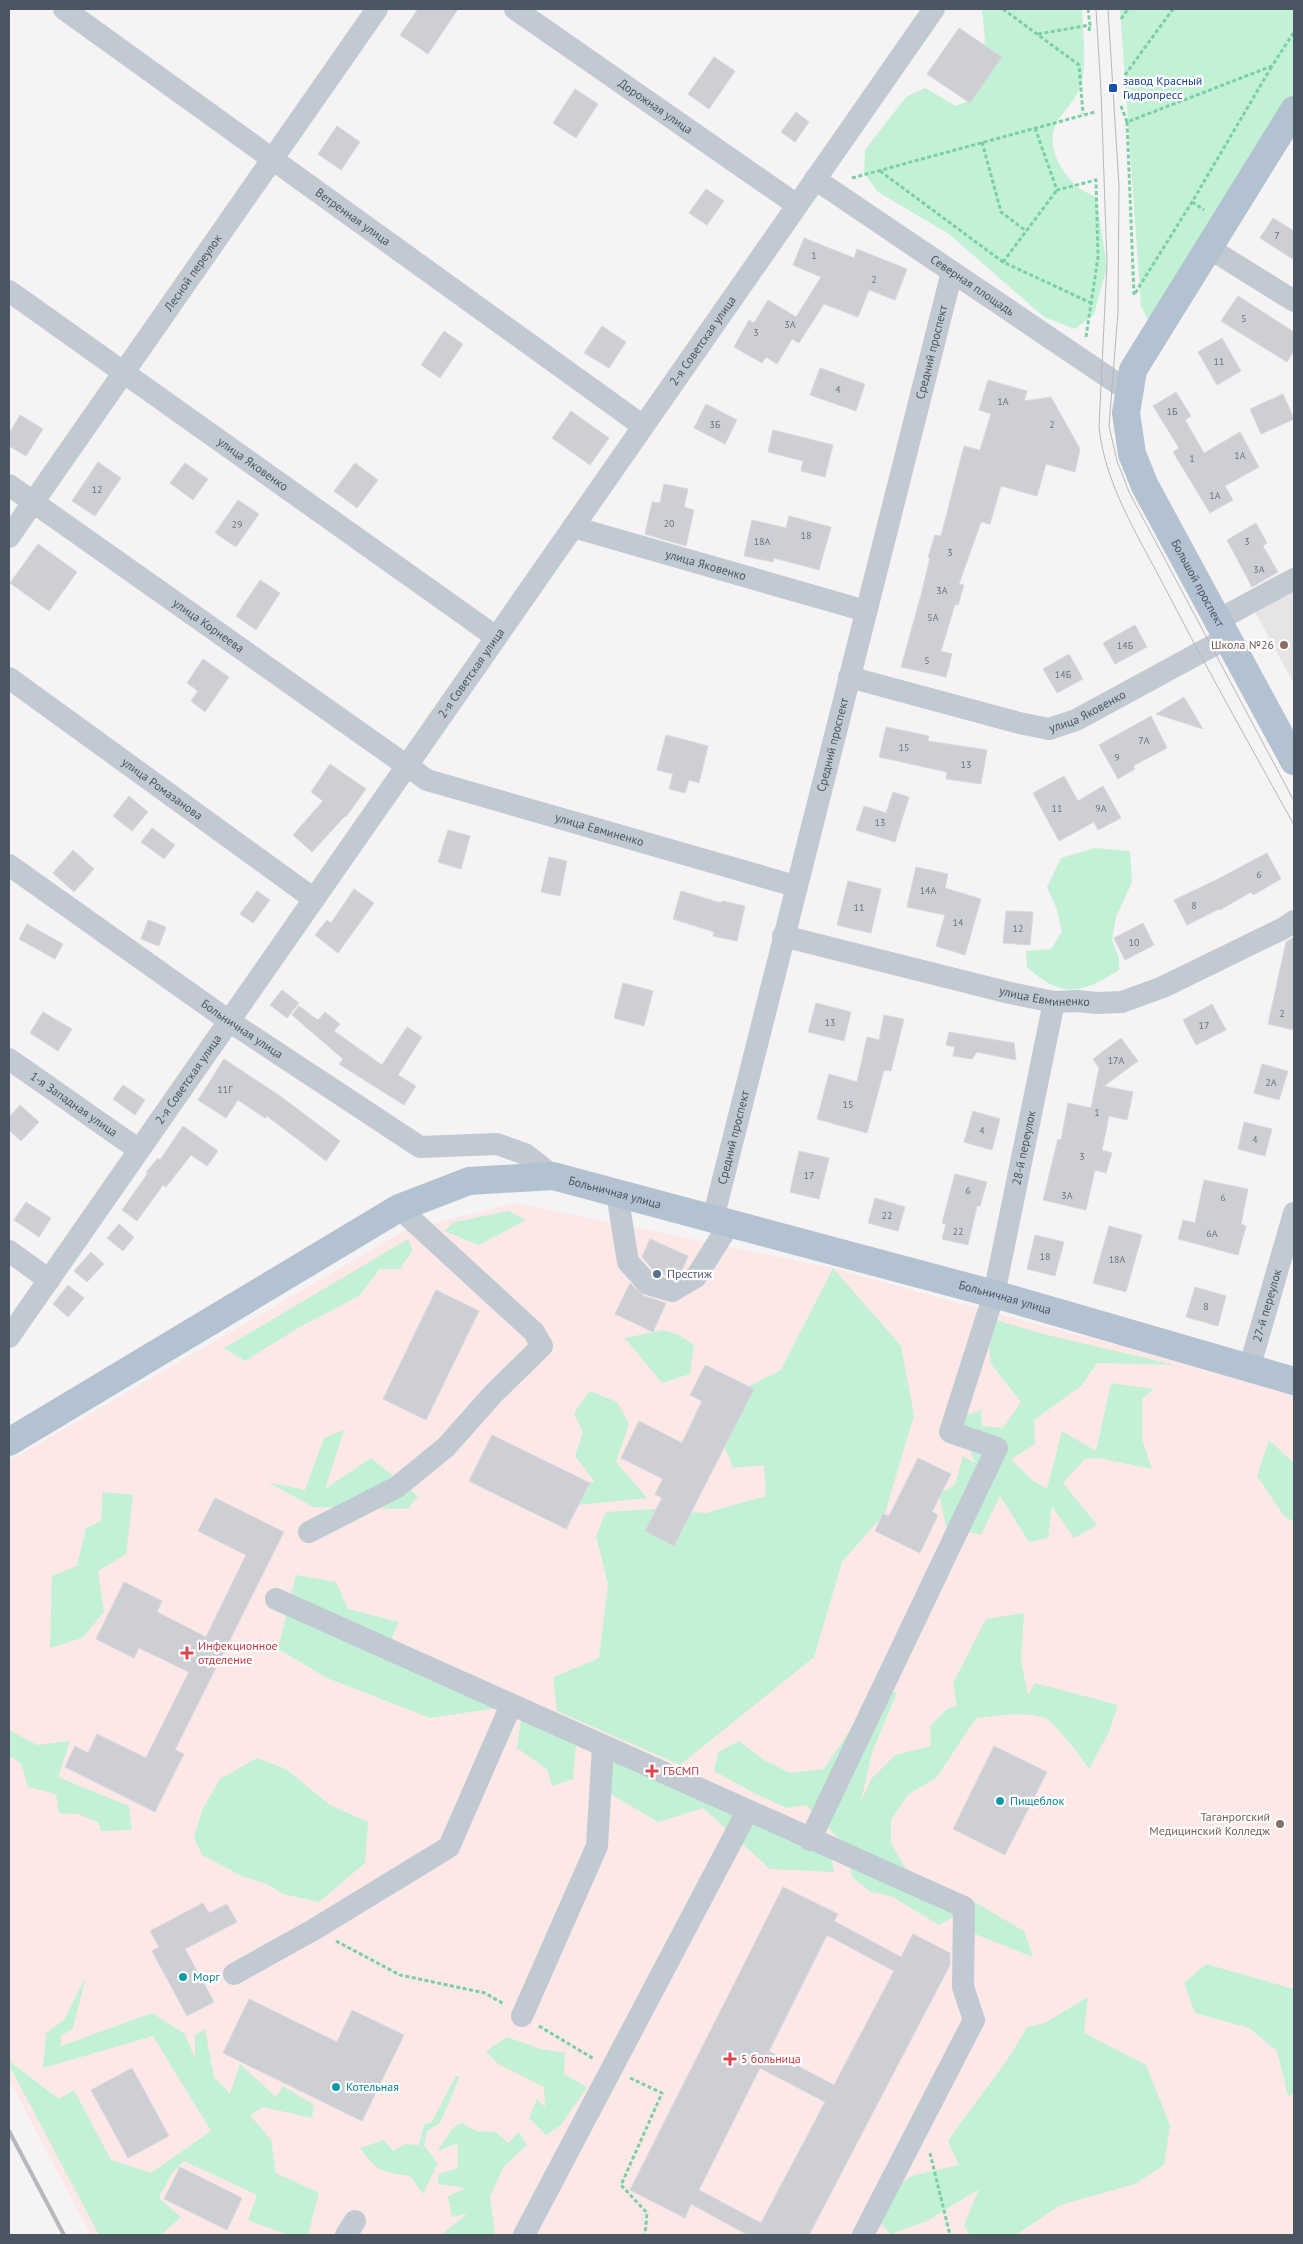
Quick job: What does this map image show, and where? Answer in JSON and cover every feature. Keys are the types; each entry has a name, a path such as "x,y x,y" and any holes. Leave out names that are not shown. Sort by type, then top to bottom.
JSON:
{"main road":[{"path":"1130,392 1133,370 1294,110"},
{"name":"Большой проспект","path":"1130,392 1126,413 1132,454 1145,486 1294,761"},
{"path":"9,1442 400,1208 468,1181 553,1176"},
{"name":"Больничная улица","path":"553,1176 994,1294 1294,1382"}],"street":[{"name":"Ветренная улица","path":"64,9 643,426"},
{"name":"Лесной переулок","path":"9,537 377,9"},
{"name":"Дорожная улица","path":"515,9 797,205"},
{"name":"2-я Советская улица","path":"9,1337 797,205 820,182 934,9"},
{"name":"Северная площадь","path":"820,182 1130,392"},
{"path":"1209,248 1294,301"},
{"name":"Средний проспект","path":"617,1193 628,1262 648,1284 672,1291 696,1277 721,1221 795,886 952,272"},
{"name":"улица Яковенко","path":"9,291 496,637"},
{"name":"улица Корнеева","path":"9,485 406,767"},
{"name":"улица Яковенко","path":"573,527 866,611"},
{"name":"улица Яковенко","path":"848,677 1019,723 1049,729 1076,720 1223,629 1294,579"},
{"name":"улица Ромазанова","path":"9,678 314,899"},
{"name":"улица Евминенко","path":"406,767 427,780 795,886"},
{"name":"Больничная улица","path":"9,865 229,1021 420,1148 497,1144 525,1154 553,1176"},
{"name":"улица Евминенко","path":"783,936 1054,1002 1122,1002 1207,966 1294,921"},
{"name":"28-й переулок","path":"810,1840 997,1448 950,1432 994,1294 1054,1002"},
{"name":"1-я Западная улица","path":"9,1059 139,1150"},
{"path":"309,1532 397,1487 446,1447 494,1393 542,1346 534,1332 400,1208"},
{"name":"27-й переулок","path":"1249,1369 1294,1213"},
{"path":"9,1251 48,1280"},
{"path":"276,1600 964,1908 963,1987 974,2020 863,2235"},
{"path":"234,1974 313,1930 449,1847 511,1706"},
{"path":"522,2016 597,1846 603,1747"},
{"path":"524,2235 747,1812"}],"path":[{"path":"1003,9 1079,65 1083,114"},
{"path":"1088,9 1089,31"},
{"path":"1121,19 1128,9"},
{"path":"1125,76 1173,9"},
{"path":"1037,34 1090,25"},
{"path":"1121,106 1127,122 1134,295 1294,32"},
{"path":"1127,122 1272,66"},
{"path":"820,182 880,170 1095,112"},
{"path":"1034,128 1057,190"},
{"path":"982,142 1001,212 1026,231"},
{"path":"880,170 1003,262 1091,303"},
{"path":"1003,262 1057,190 1096,180 1098,256 1083,360"},
{"path":"313,1930 400,1974 485,1993 612,2070 662,2093 621,2185 647,2212 645,2235"},
{"path":"922,2120 950,2235"}],"shaded area":[{"name":"Школа №26","path":"1294,584 1294,684 1252,606"},
{"name":"ГБСМП","path":"515,1203 833,1268 988,1311 1294,1391 1294,2235 91,2235 9,2080 9,1461 404,1231"}],"green space":[{"path":"982,9 1082,9 1084,37 1083,76 1076,95 1056,124 1053,132 1053,141 1057,159 1067,175 1079,188 1096,197 1107,267 1094,314 1075,329 1044,317 949,234 878,192 864,173 865,150 906,97 925,88 956,106 968,101 980,76 985,40"},
{"path":"1120,9 1294,9 1294,95 1149,322 1141,306"},
{"path":"1095,848 1130,851 1132,882 1116,917 1112,940 1119,958 1119,970 1094,984 1082,988 1072,990 1061,988 1039,977 1027,967 1026,951 1051,949 1062,932 1057,910 1047,887 1061,858"},
{"path":"509,1211 526,1220 479,1245 444,1231 454,1222"},
{"path":"408,1239 413,1250 400,1269 380,1269 359,1296 298,1328 245,1361 224,1348"},
{"path":"833,1268 901,1346 914,1415 885,1513 842,1562 814,1657 680,1765 557,1711 553,1677 599,1658 608,1584 596,1536 606,1512 654,1509 706,1513 766,1496 764,1465 733,1468 708,1406 781,1370"},
{"path":"986,1317 1043,1334 1175,1365 1097,1363 1081,1386 1034,1420 1035,1444 1011,1459 1033,1481 1047,1489 1062,1431 1096,1451 1111,1383 1154,1389 1142,1399 1142,1439 1152,1469 1099,1458 1085,1459 1063,1483 1097,1525 1074,1538 1052,1506 1048,1538 1029,1542 1000,1496 981,1535 946,1527 939,1494 955,1485 963,1456 975,1463 964,1433 963,1416 981,1410 982,1426 1003,1428 1021,1402 991,1364"},
{"path":"664,1330 681,1336 694,1345 690,1374 662,1383 625,1338"},
{"path":"590,1391 617,1402 629,1424 616,1462 647,1498 577,1505 568,1483 595,1482 575,1456 583,1432 574,1413"},
{"path":"344,1430 325,1489 371,1458 418,1496 408,1509 313,1507 268,1482 305,1490 324,1438"},
{"path":"1269,1440 1294,1463 1294,1522 1284,1516 1257,1476"},
{"path":"103,1492 133,1495 126,1554 98,1571 104,1612 82,1638 50,1648 52,1576 77,1566 86,1528 101,1521"},
{"path":"296,1575 336,1582 348,1609 399,1622 388,1646 497,1708 430,1718 327,1678 278,1649"},
{"path":"1024,1613 1021,1661 1028,1695 1035,1683 1118,1705 1109,1732 1089,1769 1054,1725 1042,1717 1017,1714 976,1718 937,1777 908,1795 891,1820 891,1843 911,1878 959,1893 1024,1931 1033,1957 975,1934 955,1916 939,1925 891,1896 871,1892 852,1877 846,1846 806,1805 787,1808 754,1793 714,1771 718,1752 739,1741 764,1760 790,1773 824,1769 850,1730 870,1690 897,1692 872,1753 861,1801 872,1778 895,1755 931,1746 930,1726 947,1709 957,1706 953,1683 986,1619"},
{"path":"522,1713 576,1746 573,1779 552,1786 547,1769 517,1748"},
{"path":"9,1730 37,1745 70,1741 58,1777 129,1806 132,1830 101,1831 98,1822 78,1814 59,1813 56,1794 28,1787 21,1763 9,1756"},
{"path":"603,1755 828,1843 834,1872 770,1869 703,1808 658,1822 594,1784"},
{"path":"257,1758 286,1769 330,1805 368,1822 365,1863 319,1902 283,1894 267,1884 242,1876 202,1855 194,1837 203,1808 220,1779"},
{"path":"1206,1964 1294,1989 1294,2094 1288,2096 1277,2051 1249,2028 1195,2013 1184,1983"},
{"path":"86,1976 73,2028 61,2036 61,2046 152,2013 185,2034 195,2059 195,2035 205,2029 214,2077 230,2094 240,2064 276,2097 283,2086 314,2105 312,2118 263,2107 250,2115 271,2140 276,2173 319,2193 308,2235 288,2235 248,2220 257,2195 184,2161 172,2173 159,2198 181,2217 161,2235 99,2235 9,2065 9,2061 59,2099 74,2090 111,2160 151,2173 211,2131 153,2036 43,2068 46,2033 64,2020"},
{"path":"1088,1997 1084,2033 1146,2065 1170,2125 1164,2165 1135,2184 1060,2205 1016,2235 970,2235 964,2225 979,2189 927,2221 890,2234 870,2209 911,2176 959,2165 948,2141 1009,2057 1027,2027 1045,2023"},
{"path":"507,2037 541,2049 565,2053 564,2074 587,2087 561,2125 546,2135 529,2118 537,2099 545,2107 544,2087 498,2064 486,2051"},
{"path":"456,2076 460,2076 440,2123 427,2131 424,2146 438,2163 423,2194 410,2176 381,2170 376,2167 360,2148 384,2140 393,2151 405,2144 419,2145 424,2124 431,2123"},
{"path":"462,2123 476,2131 495,2132 508,2143 519,2132 527,2145 504,2166 490,2197 495,2235 441,2235 467,2214 452,2217 448,2196 466,2188 438,2184 438,2174 458,2168 458,2143 437,2151 453,2128"}],"building":[{"path":"418,9 458,9 428,54 400,35"},
{"path":"959,28 1002,57 970,103 927,74"},
{"path":"714,57 735,71 709,109 688,94"},
{"path":"575,89 598,104 576,138 553,123"},
{"path":"796,112 809,122 795,142 781,132"},
{"path":"337,126 360,142 341,170 318,154"},
{"path":"706,189 724,201 707,225 689,213"},
{"path":"1273,218 1294,231 1294,260 1260,238"},
{"path":"804,238 854,258 857,249 907,269 895,300 869,290 858,317 824,304 799,343 792,339 777,364 766,357 762,363 734,347 749,320 754,323 768,300 796,317 821,277 793,265"},
{"path":"1238,296 1294,332 1294,351 1287,362 1221,321"},
{"path":"602,326 626,342 609,368 584,353"},
{"path":"444,331 463,344 440,378 421,365"},
{"path":"1222,338 1241,371 1217,385 1198,352"},
{"path":"820,368 865,384 856,411 810,395"},
{"path":"988,380 1027,391 1024,401 1051,397 1080,449 1075,472 1046,464 1037,496 1001,486 990,524 981,522 959,584 964,585 958,605 955,604 941,651 952,654 946,677 901,667 921,595 930,558 928,557 935,535 941,536 964,446 980,450 991,414 979,410"},
{"path":"1176,392 1191,416 1185,420 1204,453 1240,432 1259,467 1225,486 1233,500 1210,513 1173,452 1179,448 1153,406"},
{"path":"1283,394 1294,419 1261,434 1250,409"},
{"path":"706,404 737,420 725,444 694,428"},
{"path":"571,411 609,438 590,465 552,438"},
{"path":"20,415 43,429 26,456 9,446 9,434"},
{"path":"773,430 833,445 825,477 801,471 803,461 768,452"},
{"path":"98,462 121,478 95,516 72,501"},
{"path":"185,463 208,479 193,500 170,483"},
{"path":"355,463 378,480 357,508 334,491"},
{"path":"664,484 688,489 684,507 694,510 686,546 645,534 652,502 660,503"},
{"path":"238,500 259,514 236,547 215,533"},
{"path":"789,516 831,527 819,570 774,558 773,562 744,556 752,520 786,528"},
{"path":"1256,523 1267,543 1263,546 1278,572 1252,587 1227,540"},
{"path":"38,544 77,572 49,611 10,583"},
{"path":"260,580 280,593 256,630 236,616"},
{"path":"1135,625 1147,647 1115,664 1103,643"},
{"path":"1069,654 1083,679 1057,693 1043,669"},
{"path":"203,659 229,677 205,712 191,701 198,691 187,683"},
{"path":"1184,697 1203,729 1156,714"},
{"path":"1151,716 1167,748 1133,766 1135,769 1118,779 1099,745"},
{"path":"886,727 929,736 928,741 987,750 981,784 946,779 947,772 879,757"},
{"path":"666,735 708,746 699,783 689,780 685,793 669,789 673,774 657,770"},
{"path":"330,764 366,789 346,817 312,852 293,835 323,801 311,792"},
{"path":"1064,776 1078,801 1103,786 1121,818 1098,830 1094,822 1059,841 1033,793"},
{"path":"893,792 909,797 895,842 856,830 864,806 886,813"},
{"path":"129,796 148,812 132,831 113,816"},
{"path":"152,828 175,845 164,859 141,842"},
{"path":"448,830 470,836 461,869 438,862"},
{"path":"73,850 94,869 74,892 53,873"},
{"path":"1267,853 1281,879 1253,895 1251,892 1220,910 1187,925 1174,900"},
{"path":"549,857 567,861 560,896 541,892"},
{"path":"916,867 948,874 945,888 981,899 965,955 936,946 945,915 907,907"},
{"path":"848,881 881,889 871,933 837,925"},
{"path":"354,889 374,903 338,953 315,935 327,920 331,923"},
{"path":"257,891 270,900 253,923 240,914"},
{"path":"681,891 721,903 722,901 745,906 737,941 713,936 714,932 673,919"},
{"path":"1006,911 1033,912 1030,945 1003,943"},
{"path":"148,920 166,927 159,946 141,939"},
{"path":"1143,923 1154,945 1125,960 1114,938"},
{"path":"27,924 63,944 55,959 19,939"},
{"path":"1294,937 1294,1030 1268,1024 1286,942"},
{"path":"623,983 653,991 644,1026 614,1018"},
{"path":"282,990 299,1003 287,1018 270,1005"},
{"path":"816,1003 851,1012 844,1041 808,1032"},
{"path":"1212,1004 1226,1030 1196,1045 1183,1020"},
{"path":"299,1006 318,1020 325,1012 340,1024 334,1031 382,1065 407,1027 422,1037 398,1075 416,1086 404,1105 339,1064 343,1059 292,1015"},
{"path":"43,1012 72,1029 58,1051 30,1033"},
{"path":"884,1015 904,1019 891,1071 884,1070 867,1133 817,1119 829,1074 857,1082 867,1037 879,1040"},
{"path":"949,1032 1014,1043 1016,1060 977,1052 972,1059 953,1056 955,1047 946,1045"},
{"path":"1121,1038 1138,1061 1104,1086 1133,1092 1127,1120 1109,1116 1102,1150 1112,1153 1106,1173 1095,1170 1086,1210 1043,1200 1058,1139 1061,1140 1068,1103 1091,1108 1099,1068 1093,1059"},
{"path":"224,1059 280,1096 340,1141 326,1161 267,1116 265,1118 238,1100 226,1118 198,1100"},
{"path":"1262,1064 1288,1071 1279,1100 1254,1093"},
{"path":"123,1085 145,1100 135,1115 113,1099"},
{"path":"20,1105 39,1122 21,1141 9,1130 9,1117"},
{"path":"973,1111 1000,1119 992,1150 964,1142"},
{"path":"1244,1122 1272,1129 1265,1156 1238,1149"},
{"path":"183,1126 218,1151 207,1166 191,1155 166,1187 163,1185 137,1221 122,1210 148,1173 146,1172 158,1158 160,1160"},
{"path":"799,1151 829,1158 819,1199 790,1192"},
{"path":"955,1174 987,1182 980,1206 977,1206 968,1245 942,1239 946,1224 942,1223"},
{"path":"1204,1180 1248,1189 1241,1224 1246,1226 1238,1255 1178,1239 1183,1220 1195,1223"},
{"path":"875,1198 905,1207 898,1231 868,1223"},
{"path":"26,1202 51,1218 39,1237 14,1220"},
{"path":"119,1224 134,1237 123,1251 107,1238"},
{"path":"1109,1226 1142,1235 1126,1292 1093,1283"},
{"path":"1035,1235 1064,1242 1055,1276 1027,1269"},
{"path":"650,1239 688,1256 682,1270 670,1277 655,1272 642,1257"},
{"path":"91,1252 104,1264 87,1282 74,1271"},
{"path":"630,1283 644,1296 666,1303 653,1332 615,1314"},
{"path":"68,1285 84,1298 68,1317 53,1304"},
{"path":"1195,1287 1226,1296 1218,1326 1186,1317"},
{"path":"436,1290 479,1311 426,1420 383,1399"},
{"path":"705,1365 754,1389 674,1546 645,1531 662,1498 655,1494 663,1479 621,1458 639,1421 682,1443 702,1401 690,1395"},
{"path":"492,1435 590,1483 566,1529 469,1481"},
{"path":"918,1458 951,1474 932,1512 938,1515 920,1553 875,1531 883,1514 889,1516"},
{"name":"Инфекционное отделение","path":"215,1498 284,1532 175,1750 184,1754 155,1812 65,1767 75,1746 88,1753 97,1734 146,1758 189,1672 139,1648 134,1658 96,1639 124,1582 162,1601 157,1612 206,1637 246,1555 198,1531"},
{"name":"Пищеблок","path":"994,1746 1047,1772 1005,1855 953,1829"},
{"path":"783,1887 838,1914 834,1921 901,1957 913,1934 950,1953 950,1965 809,2235 748,2235 691,2204 685,2218 630,2190","holes":["827,1935 894,1971 834,2085 769,2051","760,2068 825,2102 761,2223 699,2190"]},
{"name":"Морг","path":"203,1903 209,1913 227,1904 237,1922 185,1949 214,2002 187,2016 152,1951 159,1947 150,1931"},
{"name":"Котельная","path":"249,1999 337,2042 352,2010 404,2035 362,2121 223,2053"},
{"path":"132,2068 169,2136 128,2158 91,2090"},
{"path":"180,2167 242,2198 227,2230 164,2199"}],"tram line":[{"path":"1096,9 1107,263 1099,427 1102,448 1115,489 1133,527 1211,675 1294,825"},
{"path":"1108,9 1119,186 1118,312 1109,426 1117,461 1129,492 1294,801"}],"railway":[{"path":"9,2131 64,2235"}],"place":[{"name":"завод Красный Гидропресс","path":"1113,88"},
{"name":"Школа №26","path":"1284,645"},
{"name":"Престиж","path":"657,1274"},
{"name":"Инфекционное отделение","path":"187,1653"},
{"name":"ГБСМП","path":"652,1771"},
{"name":"Пищеблок","path":"1000,1801"},
{"name":"Таганрогский Медицинский Колледж","path":"1280,1824"},
{"name":"Морг","path":"183,1977"},
{"name":"5 больница","path":"730,2059"},
{"name":"Котельная","path":"336,2087"}]}
